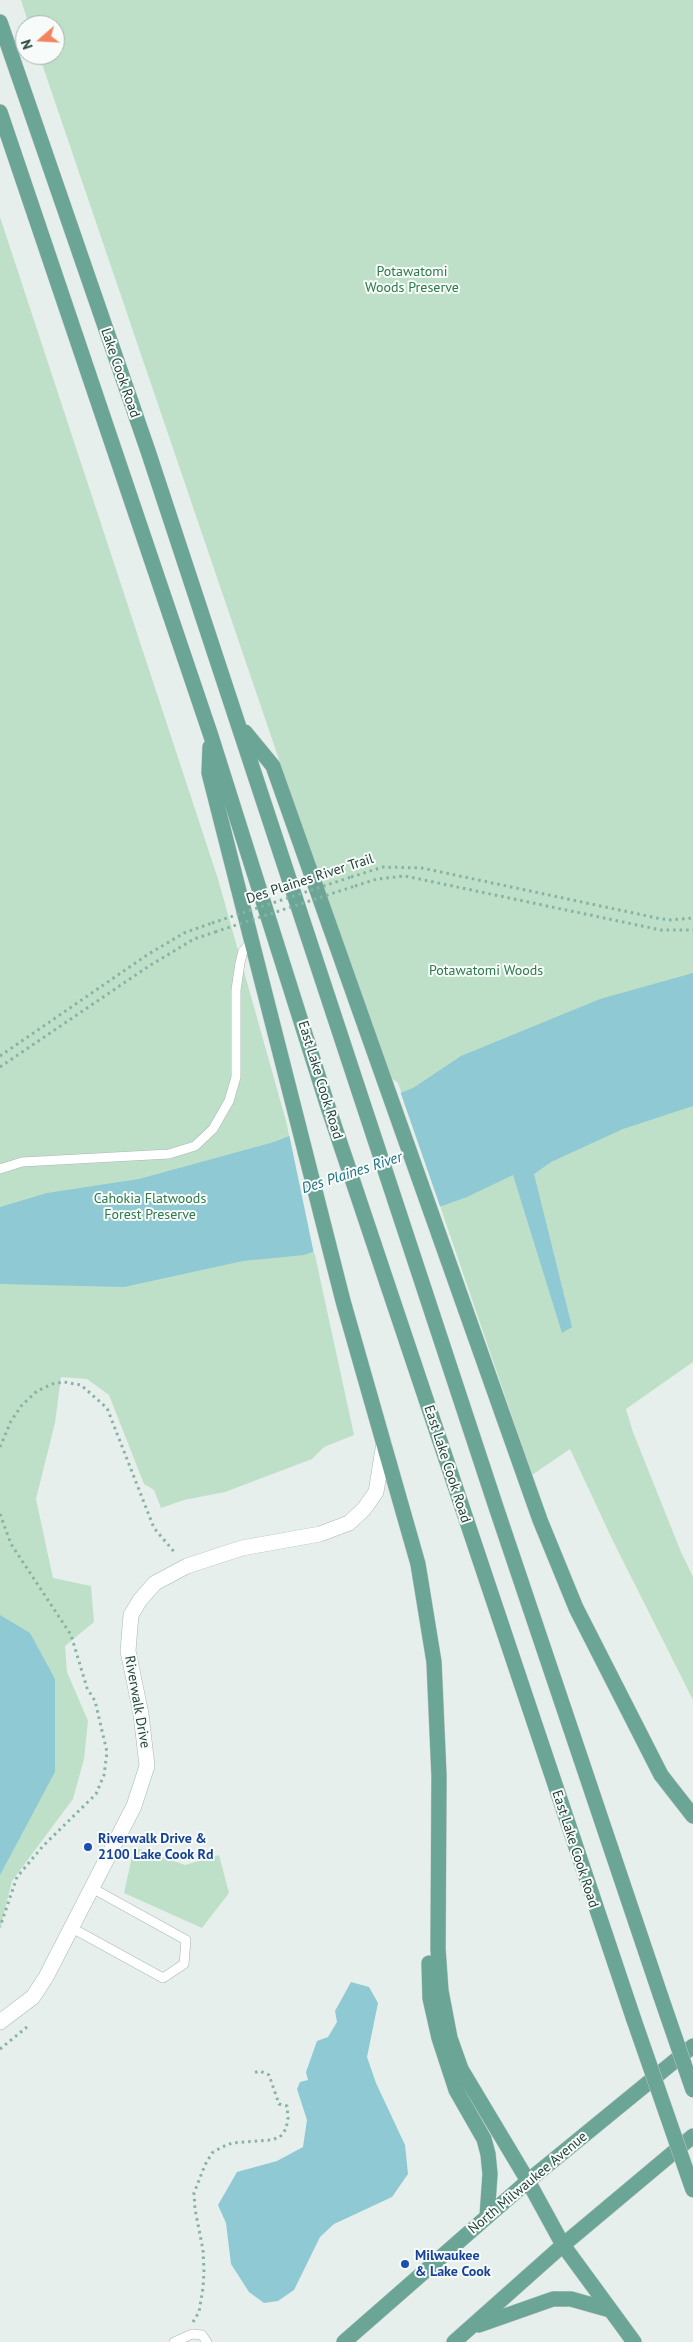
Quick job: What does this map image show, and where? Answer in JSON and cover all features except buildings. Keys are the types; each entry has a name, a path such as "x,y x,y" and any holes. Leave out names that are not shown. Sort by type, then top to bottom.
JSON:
{"main road":[{"name":"Lake Cook Road","path":"0,22 148,451 238,724"},
{"path":"0,112 211,736 209,773 334,1264 418,1564 434,1662 439,1776 438,1949 440,1991 450,2038 461,2069 528,2181 563,2245 634,2342"},
{"path":"238,724 273,766 540,1520 576,1608 661,1775 693,1816"},
{"path":"238,724 360,1096 693,2090"},
{"name":"East Lake Cook Road","path":"211,736 328,1107 634,2020 693,2190"},
{"path":"438,1949 429,1960 430,1998 439,2038 456,2090 484,2139 488,2154 490,2174 487,2217"},
{"name":"North Milwaukee Avenue","path":"344,2342 528,2181 693,2046"},
{"path":"454,2342 563,2245 693,2136"},
{"path":"473,2327 553,2299 571,2299 610,2310"}],"street":[{"name":"Riverwalk Drive","path":"0,2022 33,1997 46,1977 134,1806 147,1766 141,1714 128,1651 131,1615 140,1600 155,1583 187,1566 222,1554 320,1534 349,1523 364,1509 376,1492 384,1443"}],"lane":[{"path":"0,1169 22,1162 169,1154 195,1146 213,1129 229,1100 236,1077 236,990 243,951 253,941"},
{"path":"72,1928 163,1978 184,1964 186,1940 92,1888"},
{"path":"174,2342 192,2334 202,2335 207,2342"}],"path":[{"name":"Des Plaines River Trail","path":"0,1056 147,955 184,934 383,866 422,868 657,918 669,920 693,918"},
{"name":"Des Plaines River Trail","path":"0,1068 165,956 194,939 377,879 405,876 661,930 693,930"},
{"path":"0,1448 11,1420 22,1405 37,1391 58,1383 81,1385 106,1408 154,1528 187,1566"},
{"path":"0,1514 11,1544 71,1635 87,1688 95,1701 107,1752 104,1775 96,1794 43,1846 17,1877 0,1927"},
{"path":"0,2049 27,2027"},
{"path":"184,2338 199,2312 203,2288 203,2250 195,2209 194,2193 204,2164 212,2153 222,2147 232,2143 271,2140 280,2137 286,2129 288,2118 287,2106 278,2104 269,2075 260,2071 253,2073"}],"green space":[{"name":"Potawatomi Woods Preserve","path":"21,0 693,0 693,1362 626,1409 633,1432 681,1552 693,1577 693,1700 613,1541 570,1449 532,1475 398,1083 390,1077 318,874 42,65 65,65 65,15 26,15"},
{"name":"Cahokia Flatwoods Forest Preserve","path":"0,217 218,879 286,1121 354,1435 324,1447 312,1459 225,1492 184,1500 161,1508 154,1490 144,1484 109,1395 87,1379 61,1377 55,1423 36,1499 53,1578 91,1586 94,1622 65,1646 67,1672 88,1721 84,1759 73,1799 12,1881 0,1929"},
{"path":"134,1847 185,1865 219,1855 229,1893 202,1928 124,1893"}],"water":[{"name":"Des Plaines River","path":"693,973 693,1106 623,1129 551,1162 534,1174 572,1327 562,1333 513,1175 467,1197 304,1255 243,1261 124,1287 0,1284 0,1207 47,1193 139,1179 274,1142 413,1088 461,1056 600,999"},
{"path":"0,1615 30,1633 55,1679 55,1772 0,1875"},
{"path":"351,1982 369,1987 378,2003 367,2057 376,2083 405,2145 408,2174 392,2197 334,2224 320,2237 294,2290 278,2301 264,2303 249,2292 231,2264 226,2223 218,2205 237,2172 277,2161 303,2147 307,2120 297,2089 300,2082 308,2080 306,2072 317,2041 328,2037 337,2022 335,2011"}],"pier":[{"path":"400,1091 441,1209 314,1254 289,1134"}],"place":[{"name":"Riverwalk Drive & 2100 Lake Cook Rd","path":"88,1847"},
{"name":"Milwaukee & Lake Cook","path":"405,2264"}],"park label":[{"name":"Potawatomi Woods","path":"486,971"}]}
